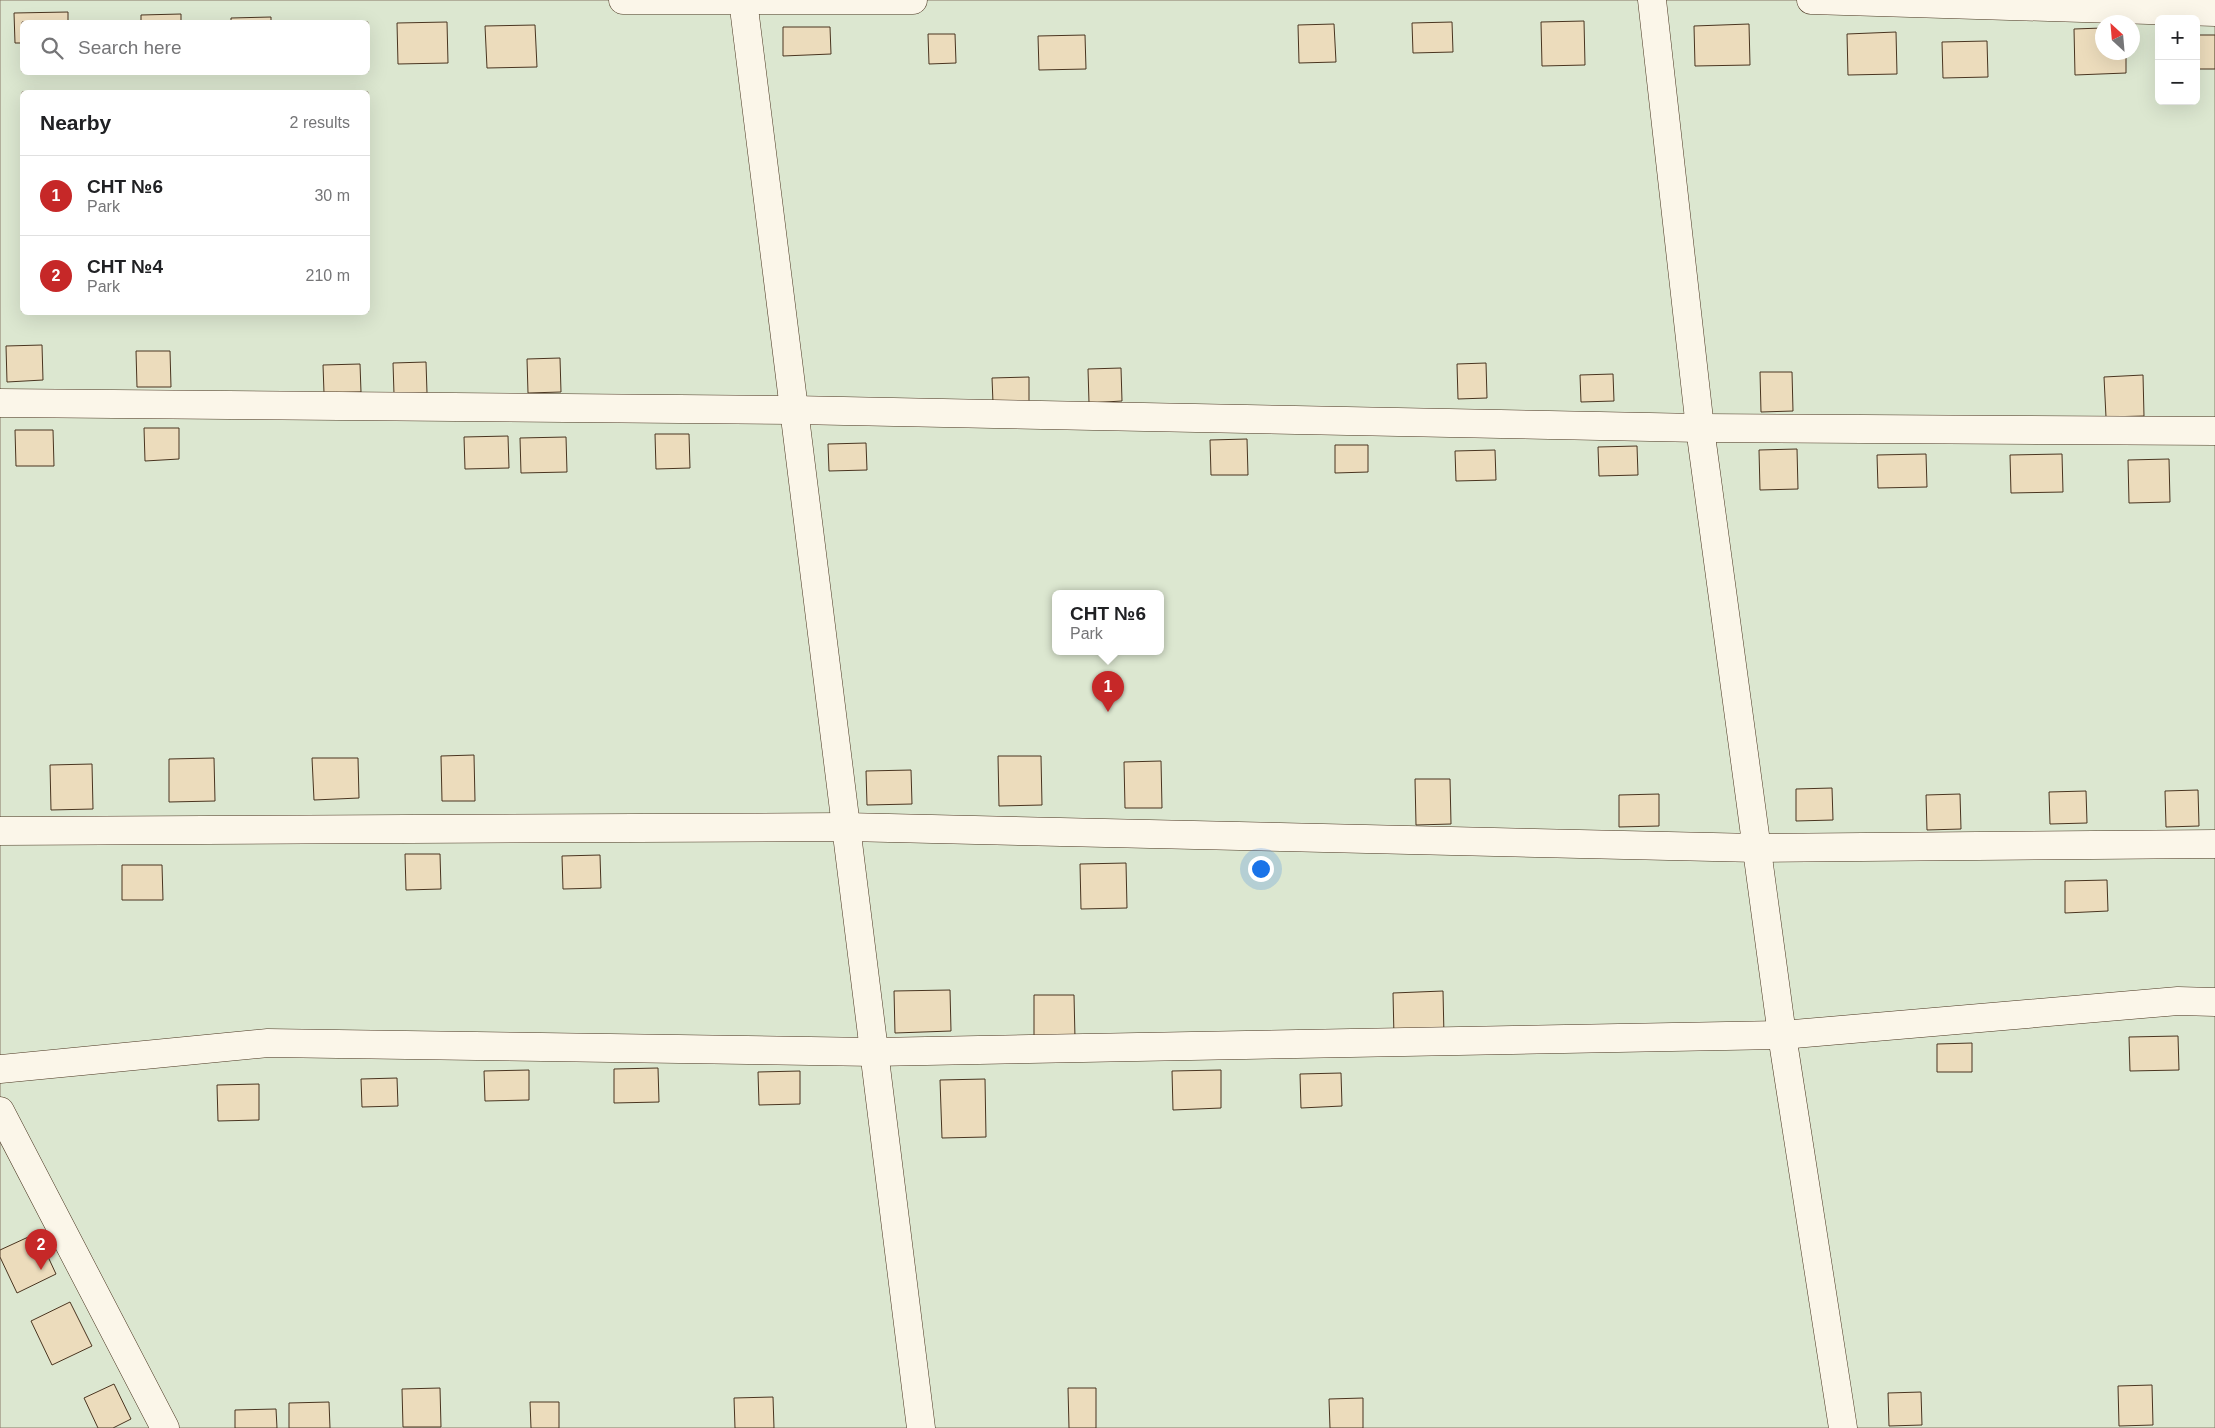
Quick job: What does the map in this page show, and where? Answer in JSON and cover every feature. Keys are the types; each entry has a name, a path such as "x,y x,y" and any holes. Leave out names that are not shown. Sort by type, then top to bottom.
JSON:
{"street":[{"path":"623,0 913,0"},
{"path":"743,0 921,1428"},
{"path":"1652,0 1700,428 1782,1034 1843,1428"},
{"path":"1811,0 2215,12"},
{"path":"0,403 794,410 1700,428 2215,432"},
{"path":"0,831 846,827 1757,848 2215,844"},
{"path":"0,1069 268,1043 874,1052 1782,1034 2169,1002 2215,1002"},
{"path":"0,1111 165,1428"}],"green space":[{"path":"0,0 2215,0 2215,1428 0,1428"}],"building":[{"path":"68,12 68,20 20,20 20,43 15,43 14,13"},
{"path":"181,14 181,20 141,20 141,15"},
{"path":"271,17 271,20 231,20 231,18"},
{"path":"1584,21 1585,65 1542,66 1541,22"},
{"path":"447,22 448,63 398,64 397,23"},
{"path":"1452,22 1453,52 1413,53 1412,23"},
{"path":"1334,24 1336,62 1299,63 1298,25"},
{"path":"1749,24 1750,65 1695,66 1694,26"},
{"path":"535,25 537,67 487,68 485,26"},
{"path":"783,27 830,27 831,54 783,56"},
{"path":"2095,28 2095,60 2126,60 2126,73 2075,75 2074,29"},
{"path":"1896,32 1897,74 1848,75 1847,34"},
{"path":"928,34 955,34 956,63 929,64"},
{"path":"1085,35 1086,69 1039,70 1038,36"},
{"path":"2200,35 2215,35 2215,69 2200,69"},
{"path":"1987,41 1988,77 1943,78 1942,42"},
{"path":"42,345 43,380 7,382 6,346"},
{"path":"136,351 170,351 171,387 137,387"},
{"path":"560,358 561,392 528,393 527,359"},
{"path":"426,362 427,393 394,394 393,363"},
{"path":"1486,363 1487,398 1458,399 1457,364"},
{"path":"360,364 361,392 324,393 323,365"},
{"path":"1121,368 1122,401 1089,403 1088,369"},
{"path":"1760,372 1792,372 1793,411 1761,412"},
{"path":"1613,374 1614,401 1581,402 1580,375"},
{"path":"2143,375 2144,416 2106,417 2104,377"},
{"path":"1029,377 1029,402 993,403 992,378"},
{"path":"144,428 179,428 179,459 145,461"},
{"path":"15,430 53,430 54,466 16,466"},
{"path":"655,434 689,434 690,468 656,469"},
{"path":"508,436 509,468 465,469 464,437"},
{"path":"566,437 567,472 521,473 520,438"},
{"path":"1247,439 1248,475 1211,475 1210,440"},
{"path":"866,443 867,470 829,471 828,444"},
{"path":"1335,445 1368,445 1368,472 1335,473"},
{"path":"1637,446 1638,475 1599,476 1598,447"},
{"path":"1797,449 1798,489 1760,490 1759,450"},
{"path":"1495,450 1496,480 1456,481 1455,451"},
{"path":"1926,454 1927,487 1878,488 1877,455"},
{"path":"2062,454 2063,492 2011,493 2010,455"},
{"path":"2169,459 2170,502 2129,503 2128,460"},
{"path":"474,755 475,801 442,801 441,756"},
{"path":"998,756 1041,756 1042,805 999,806"},
{"path":"214,758 215,801 169,802 169,759"},
{"path":"312,758 358,758 359,798 314,800"},
{"path":"1161,761 1162,808 1125,808 1124,762"},
{"path":"92,764 93,809 51,810 50,765"},
{"path":"911,770 912,804 867,805 866,771"},
{"path":"1415,779 1450,779 1451,824 1416,825"},
{"path":"1832,788 1833,820 1796,821 1796,789"},
{"path":"2198,790 2199,826 2166,827 2165,791"},
{"path":"2086,791 2087,823 2050,824 2049,792"},
{"path":"1659,794 1659,826 1619,827 1619,795"},
{"path":"1960,794 1961,829 1927,830 1926,795"},
{"path":"405,854 440,854 441,889 406,890"},
{"path":"600,855 601,888 563,889 562,856"},
{"path":"1126,863 1127,908 1081,909 1080,864"},
{"path":"122,865 162,865 163,900 122,900"},
{"path":"2107,880 2108,911 2065,913 2065,881"},
{"path":"950,990 951,1031 895,1033 894,991"},
{"path":"1443,991 1444,1036 1394,1037 1393,993"},
{"path":"1034,995 1074,995 1075,1038 1034,1038"},
{"path":"2178,1036 2179,1070 2130,1071 2129,1037"},
{"path":"1972,1043 1972,1072 1937,1072 1937,1044"},
{"path":"658,1068 659,1102 614,1103 614,1069"},
{"path":"529,1070 529,1100 485,1101 484,1071"},
{"path":"1221,1070 1221,1108 1173,1110 1172,1071"},
{"path":"800,1071 800,1104 759,1105 758,1072"},
{"path":"1341,1073 1342,1106 1301,1108 1300,1074"},
{"path":"397,1078 398,1106 362,1107 361,1079"},
{"path":"985,1079 986,1137 942,1138 940,1080"},
{"path":"259,1084 259,1120 218,1121 217,1085"},
{"path":"37,1233 56,1274 17,1293 0,1257 0,1250"},
{"path":"70,1302 92,1346 52,1365 31,1321"},
{"path":"114,1384 131,1419 113,1428 98,1428 84,1398"},
{"path":"2152,1385 2153,1425 2119,1426 2118,1386"},
{"path":"440,1388 441,1427 403,1427 402,1389"},
{"path":"1068,1388 1096,1388 1096,1428 1069,1428"},
{"path":"1921,1392 1922,1425 1889,1426 1888,1393"},
{"path":"773,1397 774,1428 735,1428 734,1398"},
{"path":"1363,1398 1363,1428 1330,1428 1329,1399"},
{"path":"329,1402 330,1428 289,1428 289,1403"},
{"path":"530,1402 559,1402 559,1428 531,1428"},
{"path":"276,1409 277,1428 235,1428 235,1410"}],"place":[{"name":"СНТ №6","path":"1108,712"},
{"name":"СНТ №4","path":"41,1270"}]}
